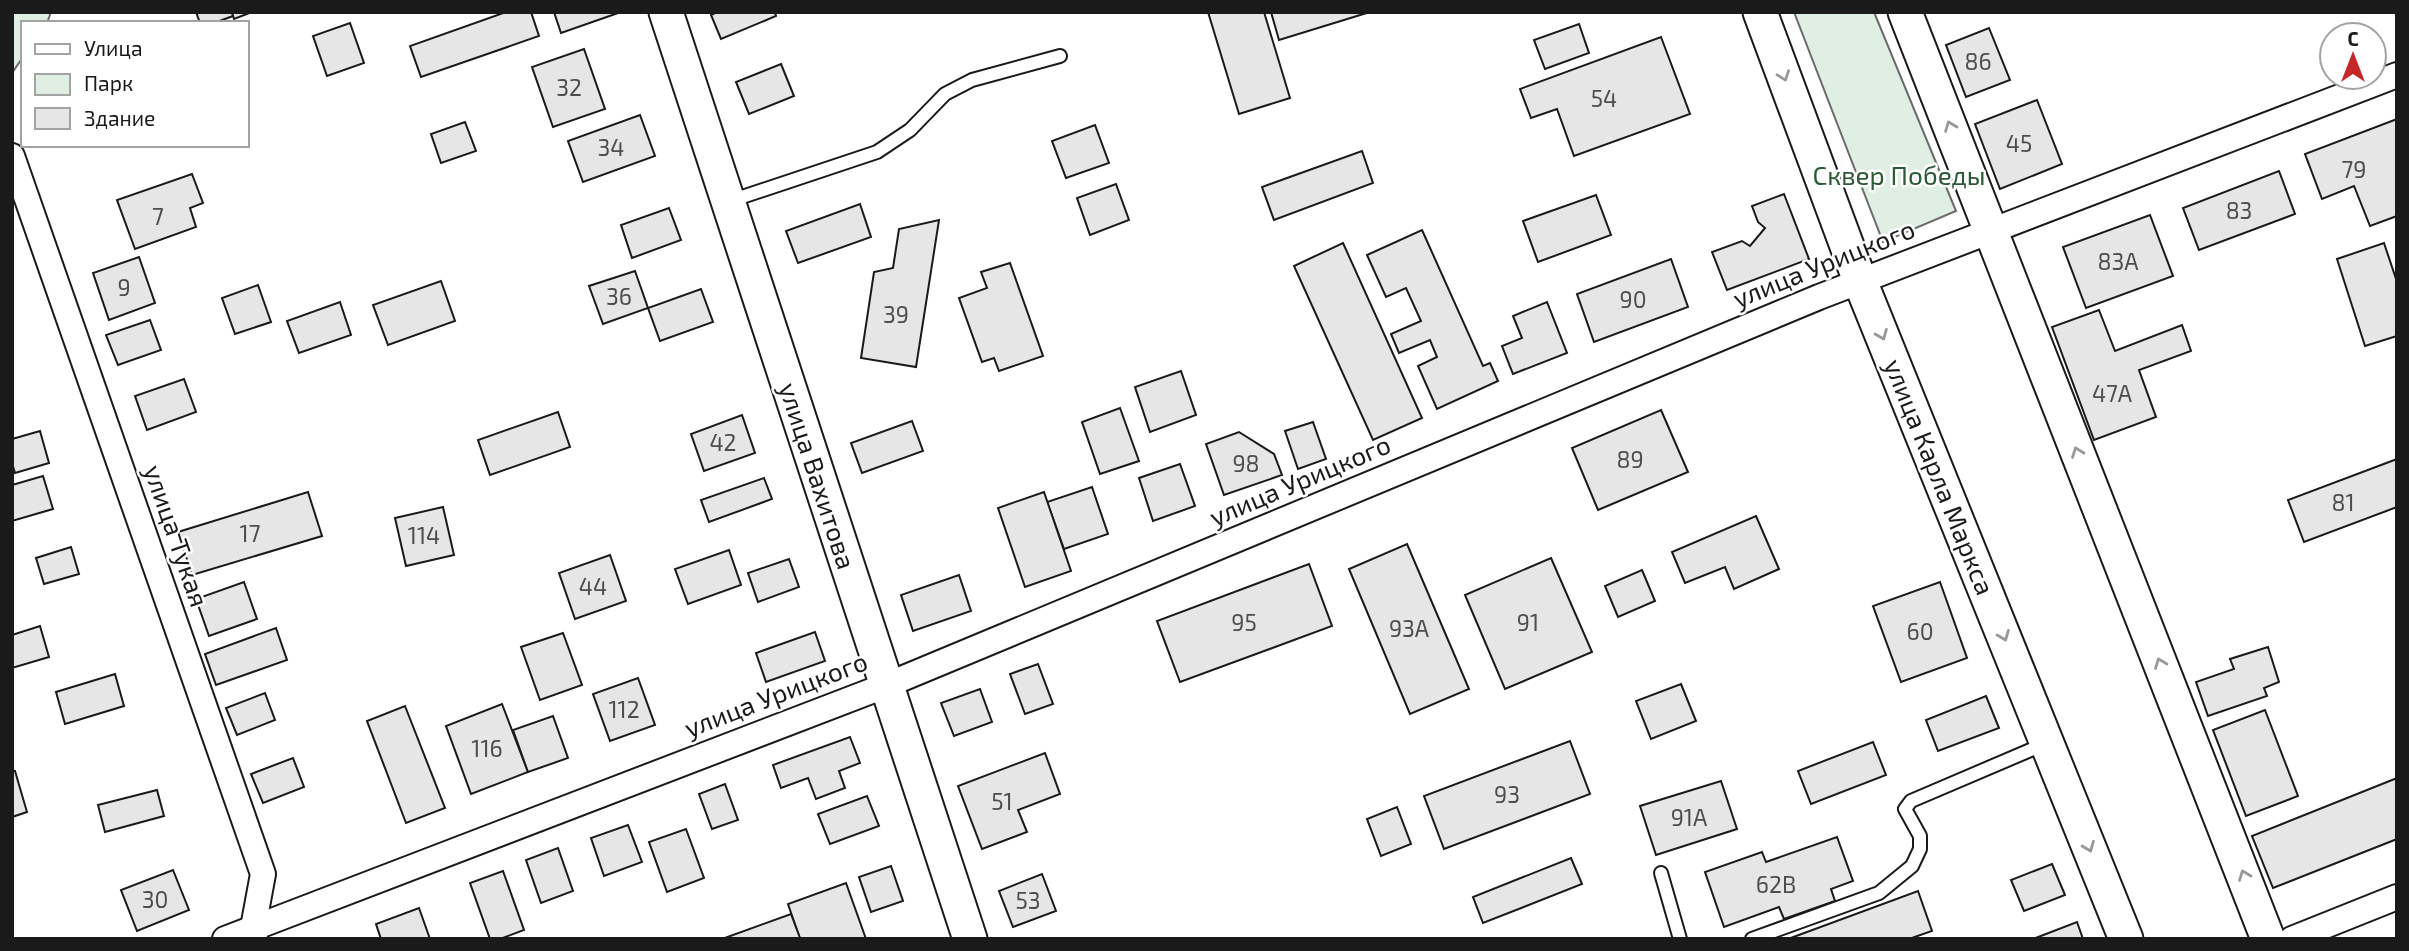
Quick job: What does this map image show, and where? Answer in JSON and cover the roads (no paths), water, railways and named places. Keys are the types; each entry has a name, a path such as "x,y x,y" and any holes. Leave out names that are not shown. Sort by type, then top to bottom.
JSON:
{"main road":[{"name":"улица Вахитова","path":"666,12 726,202 970,939"},
{"name":"улица Карла Маркса","path":"1760,12 1860,281 2126,939"},
{"path":"1905,12 2269,939"}],"street":[{"name":"улица Урицкого","path":"225,939 254,933 887,685 1860,281 2397,75"},
{"name":"улица Тукая","path":"12,156 262,874 254,933"},
{"path":"2292,939 2397,897"}],"lane":[{"path":"726,202 877,152 910,130 930,107 954,89 972,80 1060,56"},
{"path":"1752,939 1879,893 1912,866 1920,849 1920,836 1905,809 1911,801 2047,743"},
{"path":"1661,873 1680,939"}],"park label":[{"name":"Сквер Победы","path":"1899,176"}]}
